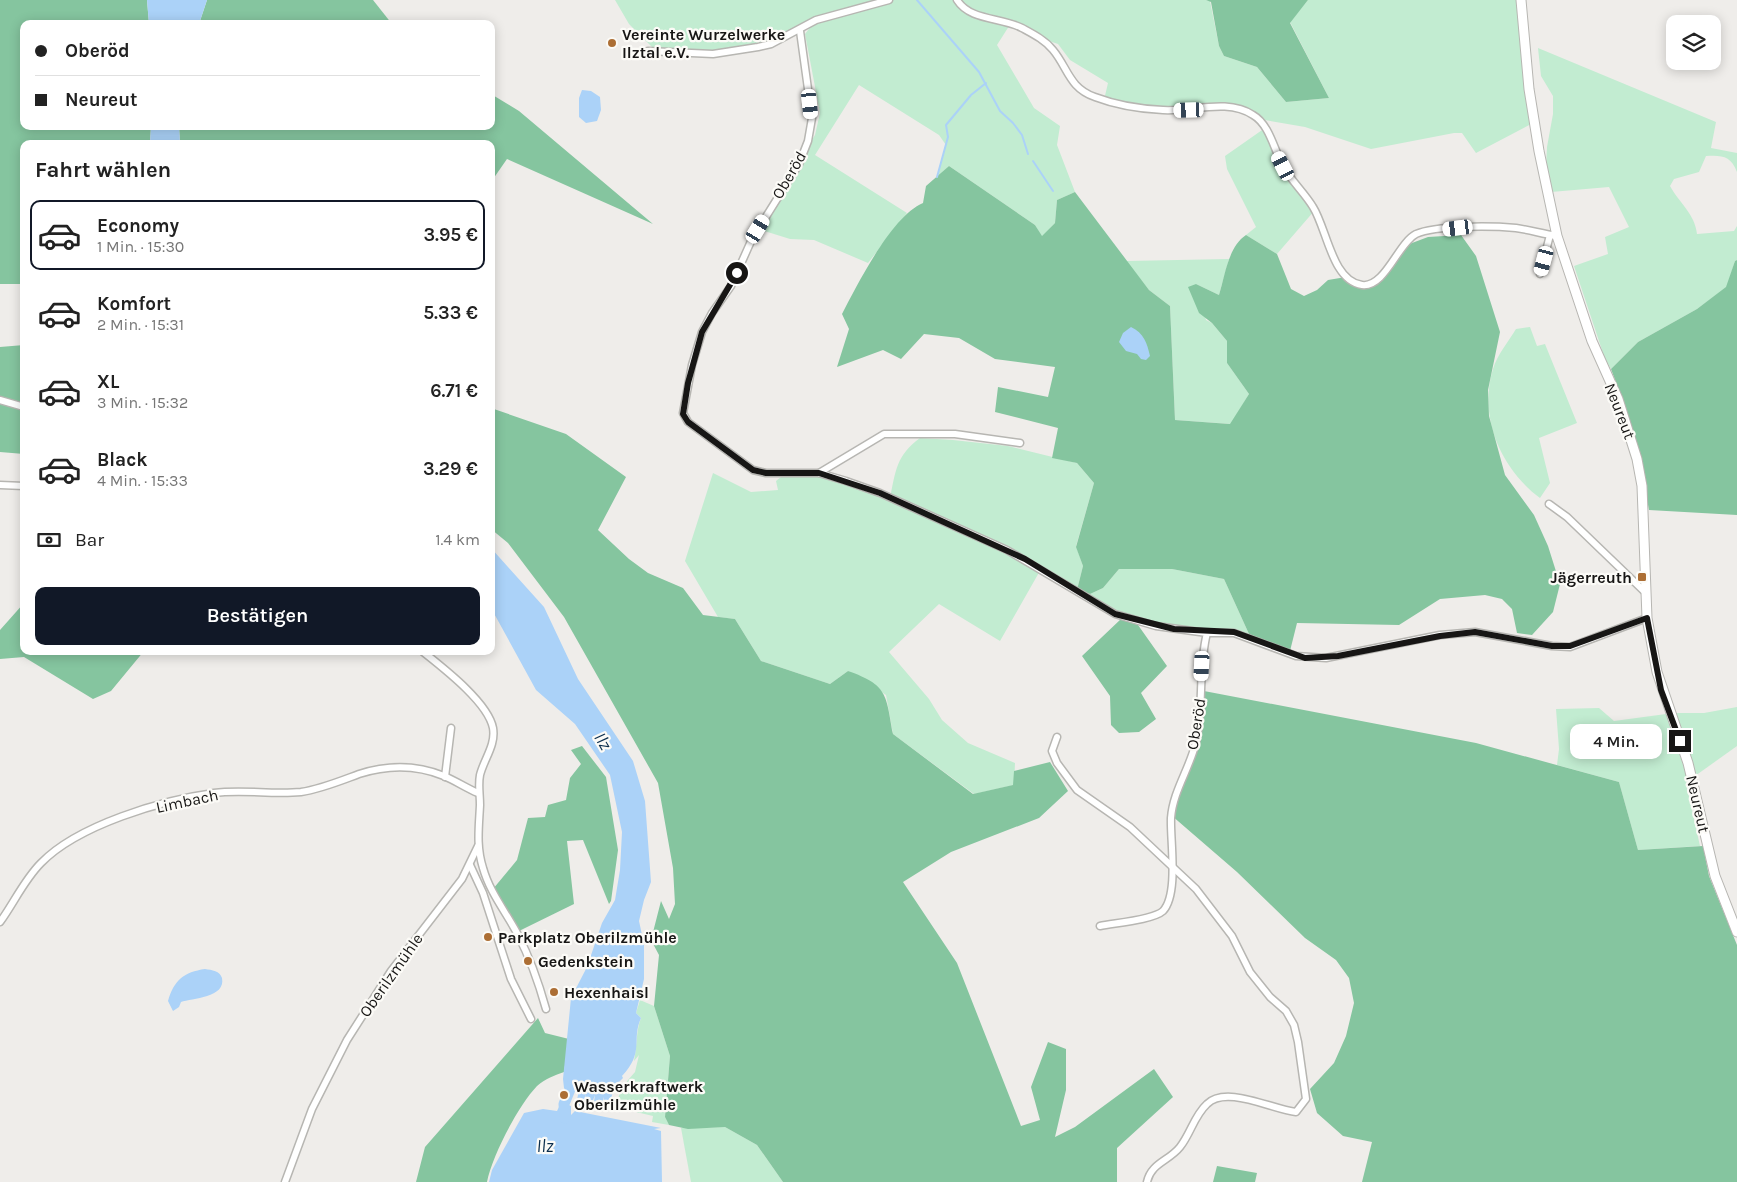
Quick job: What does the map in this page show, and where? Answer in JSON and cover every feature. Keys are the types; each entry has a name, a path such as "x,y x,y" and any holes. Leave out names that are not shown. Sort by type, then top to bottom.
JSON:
{"street":[{"path":"648,51 713,54 771,44 827,16 865,8 889,0"},
{"path":"956,0 967,11 1011,23 1045,42 1058,58 1069,78 1093,97 1127,105 1164,110 1231,107 1253,114 1265,128 1287,174 1313,206 1337,264 1350,281 1362,285 1373,282 1388,268 1408,240 1417,234 1458,228 1515,228 1554,236"},
{"name":"Neureut","path":"1521,0 1531,105 1554,236 1592,341 1621,408 1637,459 1642,486 1647,618 1661,690 1688,763 1715,876 1737,932"},
{"name":"Oberöd","path":"800,31 812,118 808,141 799,164 752,239 731,286 712,313 702,332 686,392 683,414 688,422 753,470 766,473 819,473 880,493 1007,550 1115,614 1156,626 1207,632 1203,648 1196,742 1173,803 1174,870 1163,910 1154,916 1100,926"},
{"name":"Neureut","path":"1540,274 1554,236"},
{"path":"0,400 20,406"},
{"path":"819,473 884,434 955,434 1020,442"},
{"path":"0,485 20,486"},
{"path":"1549,504 1567,517 1646,593"},
{"path":"1207,632 1234,632 1296,656 1314,658 1338,656 1440,636 1475,632 1552,646 1570,646 1647,618"},
{"path":"427,655 474,698 488,716 493,727 492,746 480,774 478,846 483,869 492,891 518,934 532,964 546,1009"},
{"path":"451,728 445,777 478,792"},
{"path":"1057,737 1052,751 1057,763 1077,790 1130,827 1196,889 1232,936 1250,972 1270,997 1286,1012 1294,1025 1298,1042 1306,1100 1296,1112 1231,1095 1217,1097 1207,1104 1195,1119 1181,1146 1149,1172 1147,1182"},
{"name":"Limbach","path":"0,922 27,880 41,863 68,842 111,820 149,808 214,793 281,794 306,791 360,773 391,767 409,767 445,777"},
{"name":"Oberilzmühle","path":"285,1182 304,1128 351,1034 391,971 462,879 478,846"},
{"path":"470,865 483,893 512,979 531,1019"}],"green space":[{"path":"0,0 147,0 149,20 20,20 20,130 151,130 150,140 20,140 20,284 0,284"},
{"path":"207,0 373,0 389,20 200,20"},
{"path":"615,0 1206,0 1210,1 1219,46 1224,56 1257,67 1286,102 1329,98 1290,22 1308,0 1521,0 1531,124 1476,153 1462,133 1371,149 1305,127 1259,119 1231,107 1164,110 1104,100 1108,83 1070,60 1058,44 1037,37 1011,23 997,45 1034,108 1060,126 1057,145 1075,192 1057,200 1055,223 1042,237 1035,225 949,166 937,177 946,145 939,135 859,85 815,155 907,213 868,263 814,240 790,239 758,229 815,135 820,113 805,34 815,21 771,44 713,54 656,51 629,24"},
{"path":"1206,0 1308,0 1290,23 1329,98 1286,102 1257,67 1224,56 1219,46 1211,2"},
{"path":"1538,48 1716,122 1711,148 1737,153 1737,172 1729,160 1717,156 1706,156 1699,172 1674,179 1670,186 1690,215 1697,234 1734,231 1737,226 1737,260 1735,261 1727,287 1697,309 1638,342 1611,369 1605,359 1574,266 1608,254 1605,237 1629,227 1609,187 1551,192 1546,167 1547,147 1553,114 1553,96 1541,76"},
{"path":"495,96 519,111 653,224 507,159 495,176 495,140 180,140 179,130 495,130"},
{"path":"1265,128 1277,155 1315,210 1277,254 1246,235 1256,227 1227,169 1225,156"},
{"path":"949,166 1035,225 1042,236 1055,223 1057,200 1075,192 1149,290 1170,306 1175,420 1230,424 1249,394 1227,363 1227,341 1212,323 1199,313 1188,287 1196,284 1219,295 1231,254 1240,240 1246,235 1277,254 1291,289 1304,296 1317,290 1328,280 1346,277 1356,283 1373,282 1404,246 1428,237 1461,235 1476,256 1500,332 1488,390 1489,416 1505,475 1534,515 1548,546 1560,584 1553,612 1532,635 1517,633 1512,609 1502,599 1485,595 1440,599 1399,625 1297,623 1290,651 1249,634 1224,579 1172,569 1119,569 1103,588 1090,594 1077,590 1083,566 1076,547 1094,483 1077,463 1052,458 1058,428 995,412 998,387 1048,397 1055,367 995,359 959,338 924,334 901,359 883,350 837,367 849,329 842,314 857,285 877,252 900,221 911,210 923,203 926,186"},
{"path":"1229,259 1219,295 1196,284 1206,320 1212,323 1227,341 1227,363 1249,394 1231,424 1175,420 1170,306 1149,290 1126,261"},
{"path":"1737,260 1737,515 1649,510 1634,439 1611,369 1638,342 1697,309 1726,287"},
{"path":"1530,327 1537,346 1545,344 1577,423 1539,438 1550,483 1540,498 1526,486 1504,457 1496,441 1489,405 1489,387 1497,359 1516,329"},
{"path":"20,345 20,454 0,452 0,347"},
{"path":"495,409 566,434 626,477 598,530 629,559 648,573 683,588 703,615 735,619 761,661 830,684 848,671 871,681 883,693 889,710 893,734 973,794 1013,785 1014,771 1050,762 1068,791 1039,818 951,852 903,882 957,963 1021,1126 1040,1120 1031,1087 1048,1042 1066,1049 1066,1090 1055,1137 1075,1127 1154,1069 1173,1097 1117,1148 1117,1182 783,1182 757,1145 725,1127 688,1129 669,1125 665,1117 670,1056 654,1006 659,955 651,940 661,901 669,919 675,904 673,868 658,783 564,617 508,543 495,532"},
{"path":"920,438 1008,446 1077,463 1094,483 1076,546 1083,566 1077,590 1041,569 1000,641 939,604 889,652 929,699 942,720 968,743 1015,763 1014,785 974,794 893,734 886,695 848,671 830,684 761,661 735,619 718,617 685,561 713,473 751,492 778,490 776,481 781,477 819,473 890,498 898,464 906,451"},
{"path":"1119,569 1172,569 1224,579 1249,634 1207,633 1140,622 1094,602 1090,594 1103,588"},
{"path":"20,608 20,655 141,655 111,691 93,699 24,657 0,659 0,630"},
{"path":"1121,619 1138,625 1167,666 1141,693 1156,719 1139,732 1119,733 1111,725 1110,696 1082,656"},
{"path":"1204,691 1476,743 1619,782 1638,850 1703,846 1709,876 1737,945 1737,1182 1362,1182 1372,1142 1343,1136 1317,1113 1310,1089 1334,1063 1346,1036 1354,1003 1349,978 1336,960 1305,938 1237,872 1171,815 1190,758"},
{"path":"1737,707 1737,746 1695,776 1673,713 1704,713"},
{"path":"1599,708 1614,721 1666,714 1688,779 1686,783 1700,846 1638,850 1619,782 1557,765 1559,749 1556,709"},
{"path":"582,746 606,777 618,850 611,901 609,904 583,840 567,841 574,904 519,931 493,889 517,860 528,818 545,817 548,805 566,800 570,778 581,764 571,750"},
{"path":"640,1000 654,1006 670,1056 665,1117 669,1125 652,1122 653,1116 615,1107 622,1087 635,1072 639,1055 634,1061 641,1018 636,1013"},
{"path":"538,1018 545,1033 569,1039 564,1072 537,1086 522,1106 500,1145 487,1182 416,1182 425,1147"},
{"path":"725,1127 757,1145 783,1182 691,1182 681,1128"},
{"path":"1217,1166 1257,1173 1255,1182 1213,1182"}],"water":[{"path":"147,0 207,0 200,20 149,20"},
{"path":"582,90 591,91 600,97 601,110 597,121 586,123 579,117 579,98"},
{"path":"151,130 179,130 180,140 150,140"},
{"path":"1131,327 1142,335 1146,343 1150,356 1146,360 1141,359 1137,354 1126,351 1119,342 1123,333"},
{"path":"495,552 544,607 578,679 633,761 645,801 651,882 639,921 644,944 644,979 636,1013 641,1018 633,1060 622,1076 623,1078 614,1087 608,1111 602,1110 607,1110 607,1107 603,1106 604,1097 599,1110 593,1108 595,1095 590,1108 585,1106 590,1104 585,1102 586,1094 582,1106 576,1105 582,1102 577,1100 579,1090 564,1088 563,1079 571,998 587,967 602,923 615,900 620,870 622,832 610,775 575,724 536,690 495,615"},
{"path":"205,969 215,971 221,976 222,985 219,990 207,996 181,1002 179,1007 173,1011 168,1001 177,982 191,972"},
{"name":"Ilz","path":"561,1103 571,1106 571,1115 575,1111 661,1128 654,1129 661,1131 662,1182 489,1182 492,1170 524,1113 543,1109 557,1111"}],"waterway":[{"path":"917,0 979,72 1000,111 1022,135 1028,154"},
{"path":"937,177 948,137 946,125 971,95 986,83"},
{"path":"1033,161 1053,191"},
{"name":"Ilz","path":"565,1118 564,1104 575,1077"}],"place":[{"name":"Vereinte Wurzelwerke Ilztal e.V.","path":"612,43"},
{"name":"Jägerreuth","path":"1642,577"},
{"name":"Parkplatz Oberilzmühle","path":"488,937"},
{"name":"Gedenkstein","path":"528,961"},
{"name":"Hexenhaisl","path":"554,992"},
{"name":"Wasserkraftwerk Oberilzmühle","path":"564,1095"}],"route":[{"path":"737,273 702,332 688,383 683,414 688,422 753,470 766,473 819,473 880,493 1025,559 1094,602 1115,614 1129,619 1192,632 1234,632 1305,658 1326,658 1440,636 1475,632 1560,648 1577,646 1647,618 1652,652 1661,690 1680,741"}]}
